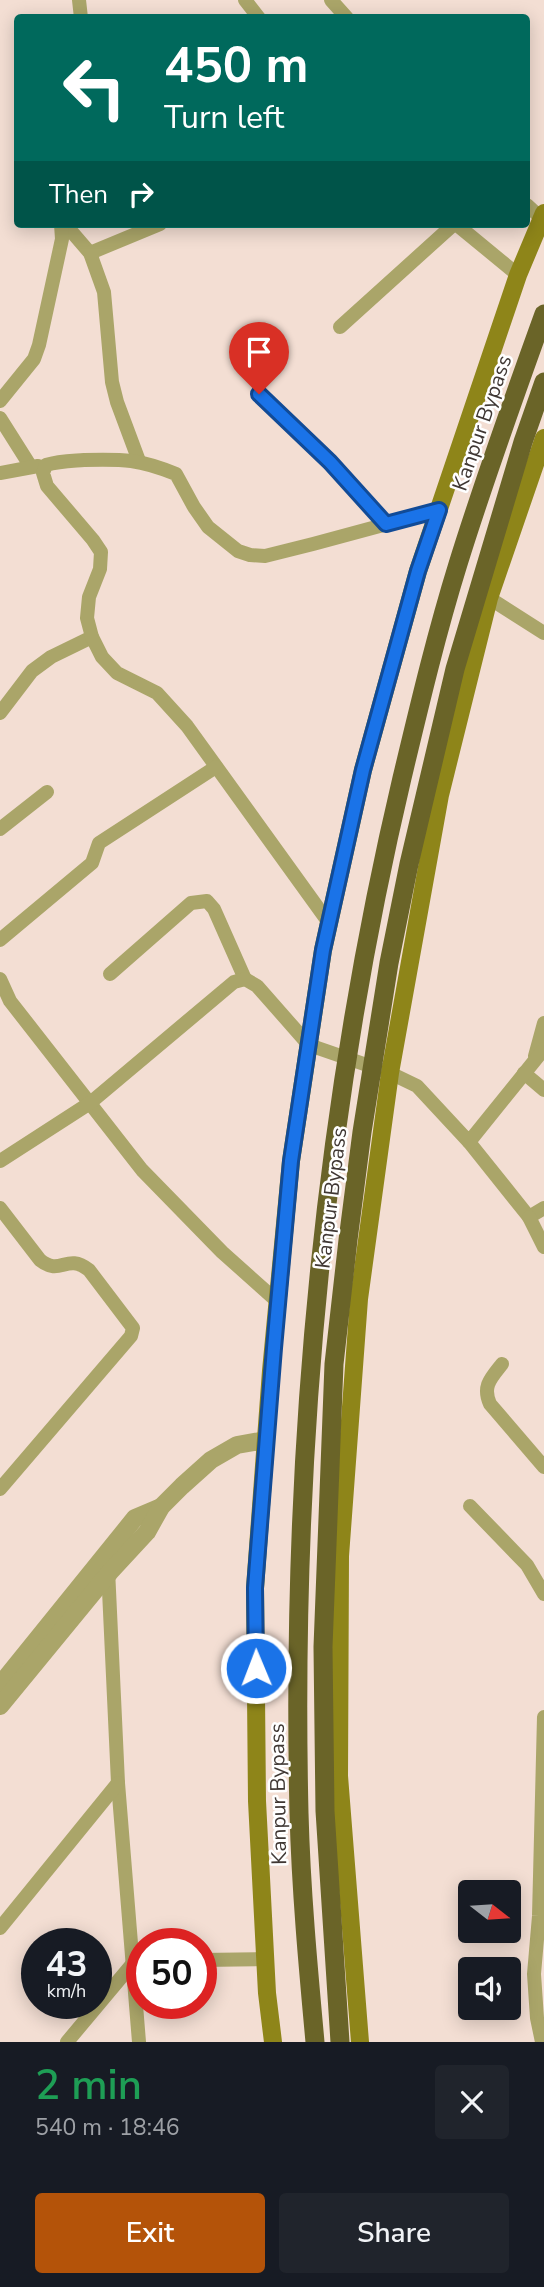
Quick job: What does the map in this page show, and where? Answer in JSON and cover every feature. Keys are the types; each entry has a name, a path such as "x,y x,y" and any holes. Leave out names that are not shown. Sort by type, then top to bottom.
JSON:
{"highway":[{"name":"Kanpur Bypass","path":"314,2042 299,1816 298,1594 308,1387 337,1118 381,868 422,695 457,566 512,400 544,314"},
{"name":"Kanpur Bypass","path":"340,2042 325,1811 323,1647 334,1364 348,1240 389,963 409,864 454,669 544,382"}],"main road":[{"path":"273,2042 265,1959 257,1801 255,1588 291,1161 329,923 363,770 418,571 519,275 543,216"},
{"path":"360,2042 340,1776 340,1556 359,1299 390,1073 440,795 489,598 544,438"}],"street":[{"path":"245,0 256,14"},
{"path":"331,0 343,14"},
{"path":"0,401 34,359 63,228"},
{"path":"67,228 90,253 104,292 112,382 139,461"},
{"path":"90,253 150,228"},
{"path":"340,327 451,228"},
{"path":"460,228 519,275"},
{"path":"259,394 330,462 386,524"},
{"path":"0,418 39,466 47,485 101,552 100,569 89,597 87,618 92,637 102,657 117,673 157,693 187,726 329,923"},
{"path":"0,473 57,461 124,458 150,463 176,474 194,508 208,527 238,551 250,555 265,556 439,510"},
{"path":"489,598 544,633"},
{"path":"0,713 32,671 51,657 92,637"},
{"path":"0,940 92,863 100,843 216,767"},
{"path":"0,828 47,792"},
{"path":"110,975 191,903 207,901 214,909 245,979 257,986 309,1045 390,1073 417,1086 469,1142 529,1217 544,1247"},
{"path":"0,979 5,1004 90,1103 142,1170 222,1252 278,1302"},
{"path":"0,1161 90,1103 234,982 245,979"},
{"path":"529,1067 544,1023"},
{"path":"469,1142 544,1049"},
{"path":"529,1067 544,1090"},
{"path":"0,1208 46,1265 57,1267 73,1261 81,1263 89,1270 133,1328 131,1336 0,1489"},
{"path":"529,1217 544,1208"},
{"path":"502,1364 485,1388 486,1396 544,1468"},
{"path":"0,1706 106,1565 135,1518 162,1507 211,1460 237,1446 266,1440"},
{"path":"470,1506 527,1565 544,1594"},
{"path":"0,1685 106,1565"},
{"path":"106,1565 118,1783 134,1928"},
{"path":"542,2042 537,2018 534,1975 541,1915 544,1717"},
{"path":"0,1927 118,1783"},
{"path":"217,1960 265,1959"},
{"path":"67,2042 126,1975"},
{"path":"139,2019 139,2042"}],"route":[{"path":"256,1668 255,1588 291,1161 323,950 363,770 418,571 439,510 386,524 330,462 259,394"}]}
